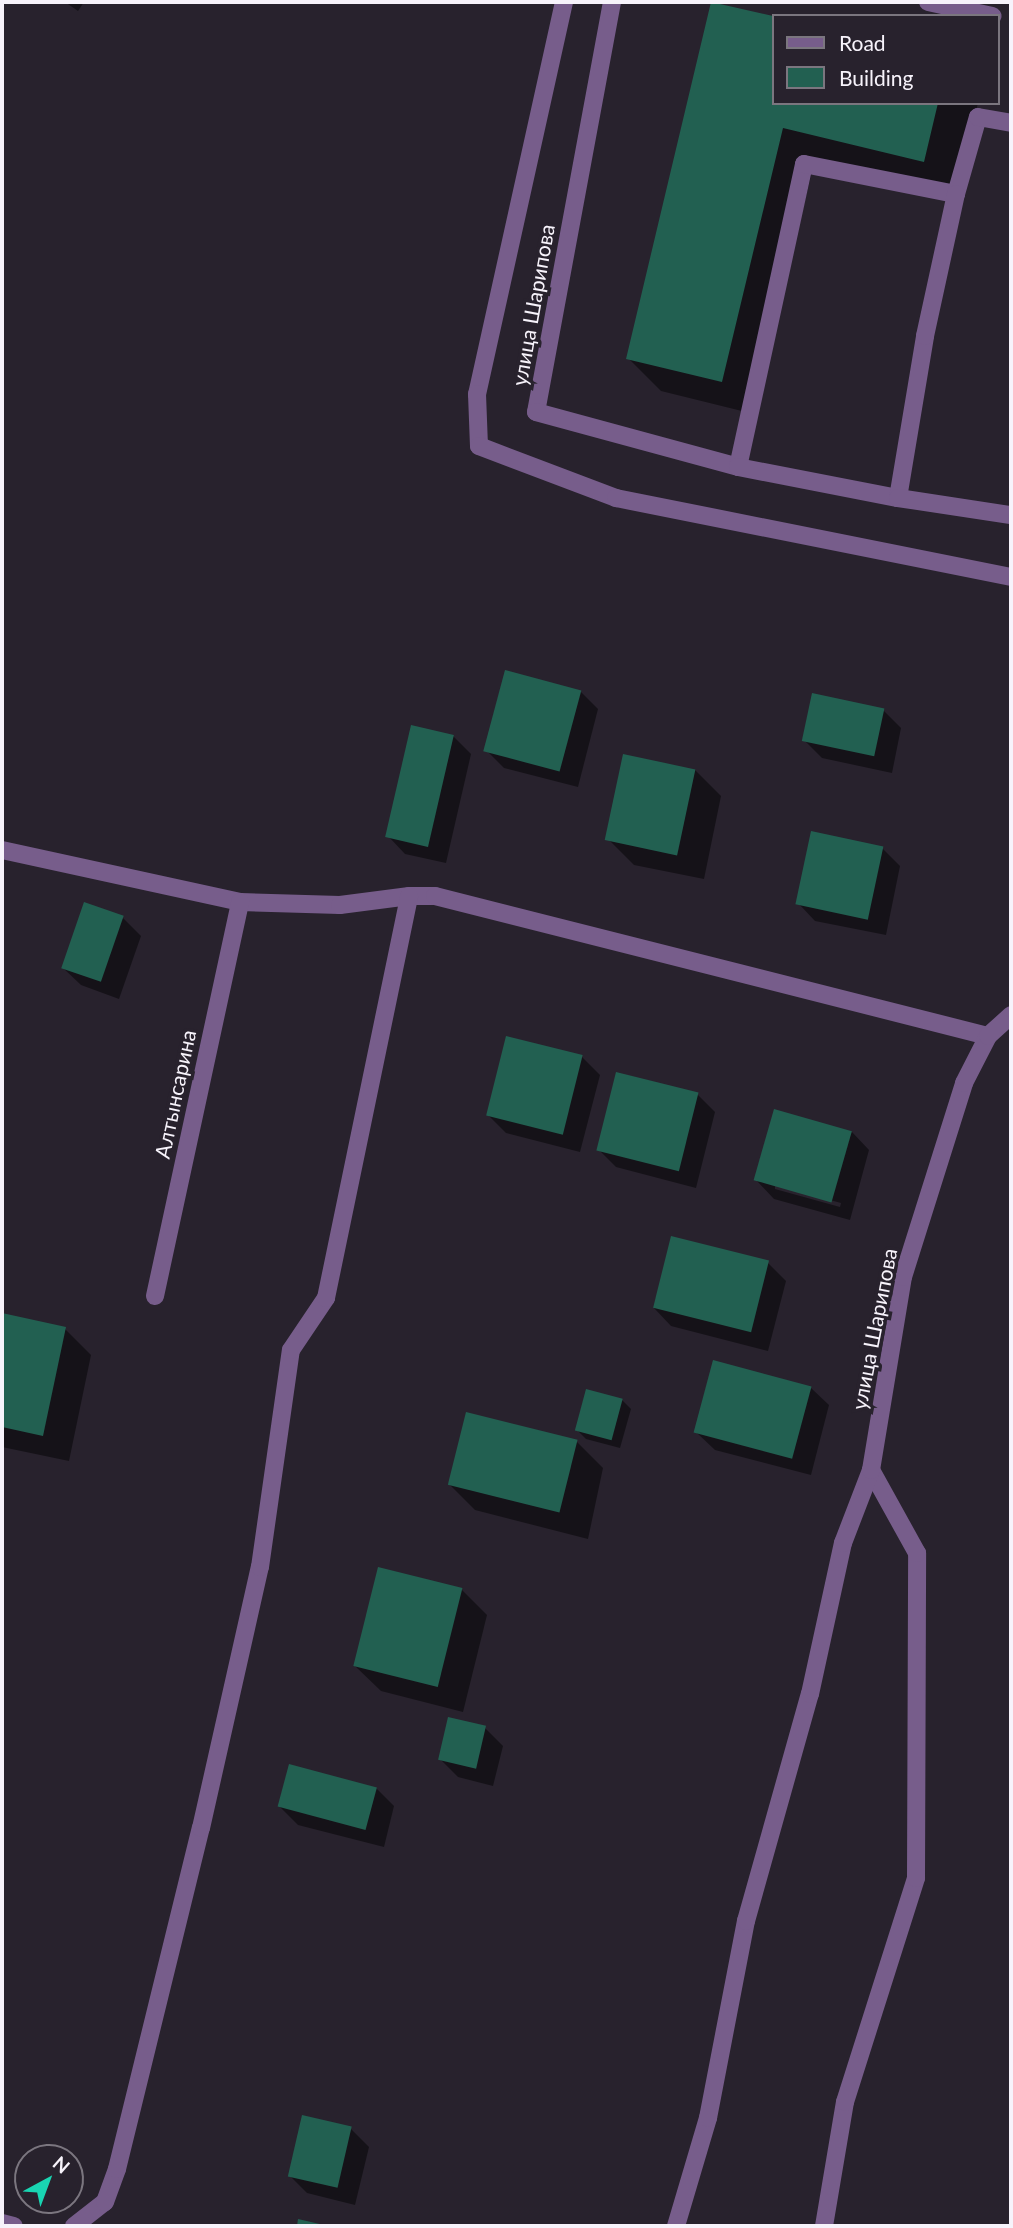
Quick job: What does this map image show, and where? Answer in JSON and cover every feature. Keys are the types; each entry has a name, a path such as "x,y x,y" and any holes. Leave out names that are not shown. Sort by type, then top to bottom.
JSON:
{"street":[{"path":"564,2 477,394 479,446 616,498 1011,577"},
{"name":"улица Шарипова","path":"612,2 536,412 738,467 898,498 1011,515"},
{"path":"928,2 983,14"},
{"path":"898,498 925,336 956,194 979,110 1011,123"},
{"path":"738,467 804,164 956,194"},
{"path":"2,850 240,902 340,905 409,895 435,896 988,1036"},
{"path":"74,2226 105,2202 117,2169 201,1828 260,1567 291,1350 326,1298 409,895"},
{"name":"Алтынсарина","path":"155,1296 240,902"},
{"name":"улица Шарипова","path":"676,2226 708,2118 746,1921 810,1694 844,1544 871,1470 903,1277 964,1083 988,1036 1011,1015"},
{"path":"824,2226 845,2102 916,1878 917,1553 871,1470"},
{"path":"2,2223 14,2226"}],"building":[{"path":"711,2 772,16 772,105 938,105 924,162 783,128 722,382 626,359"},
{"path":"505,670 581,690 560,772 483,751"},
{"path":"812,693 884,708 874,756 802,741"},
{"path":"411,725 454,735 428,847 385,837"},
{"path":"623,754 695,769 677,855 605,840"},
{"path":"811,831 883,846 868,920 795,904"},
{"path":"84,902 124,916 101,982 61,968"},
{"path":"506,1036 583,1055 563,1135 486,1116"},
{"path":"616,1072 698,1093 679,1171 596,1151"},
{"path":"774,1109 852,1131 831,1202 754,1180"},
{"path":"671,1236 769,1260 751,1332 653,1308"},
{"path":"2,1313 66,1327 43,1436 2,1427"},
{"path":"713,1360 812,1386 792,1459 694,1432"},
{"path":"586,1389 623,1399 612,1440 575,1431"},
{"path":"466,1412 578,1440 559,1513 448,1485"},
{"path":"378,1567 462,1588 438,1687 353,1666"},
{"path":"448,1717 486,1726 476,1769 438,1760"},
{"path":"289,1764 377,1788 366,1830 278,1807"},
{"path":"302,2115 352,2126 338,2188 288,2176"},
{"path":"298,2219 324,2225 324,2226 297,2226"}]}
